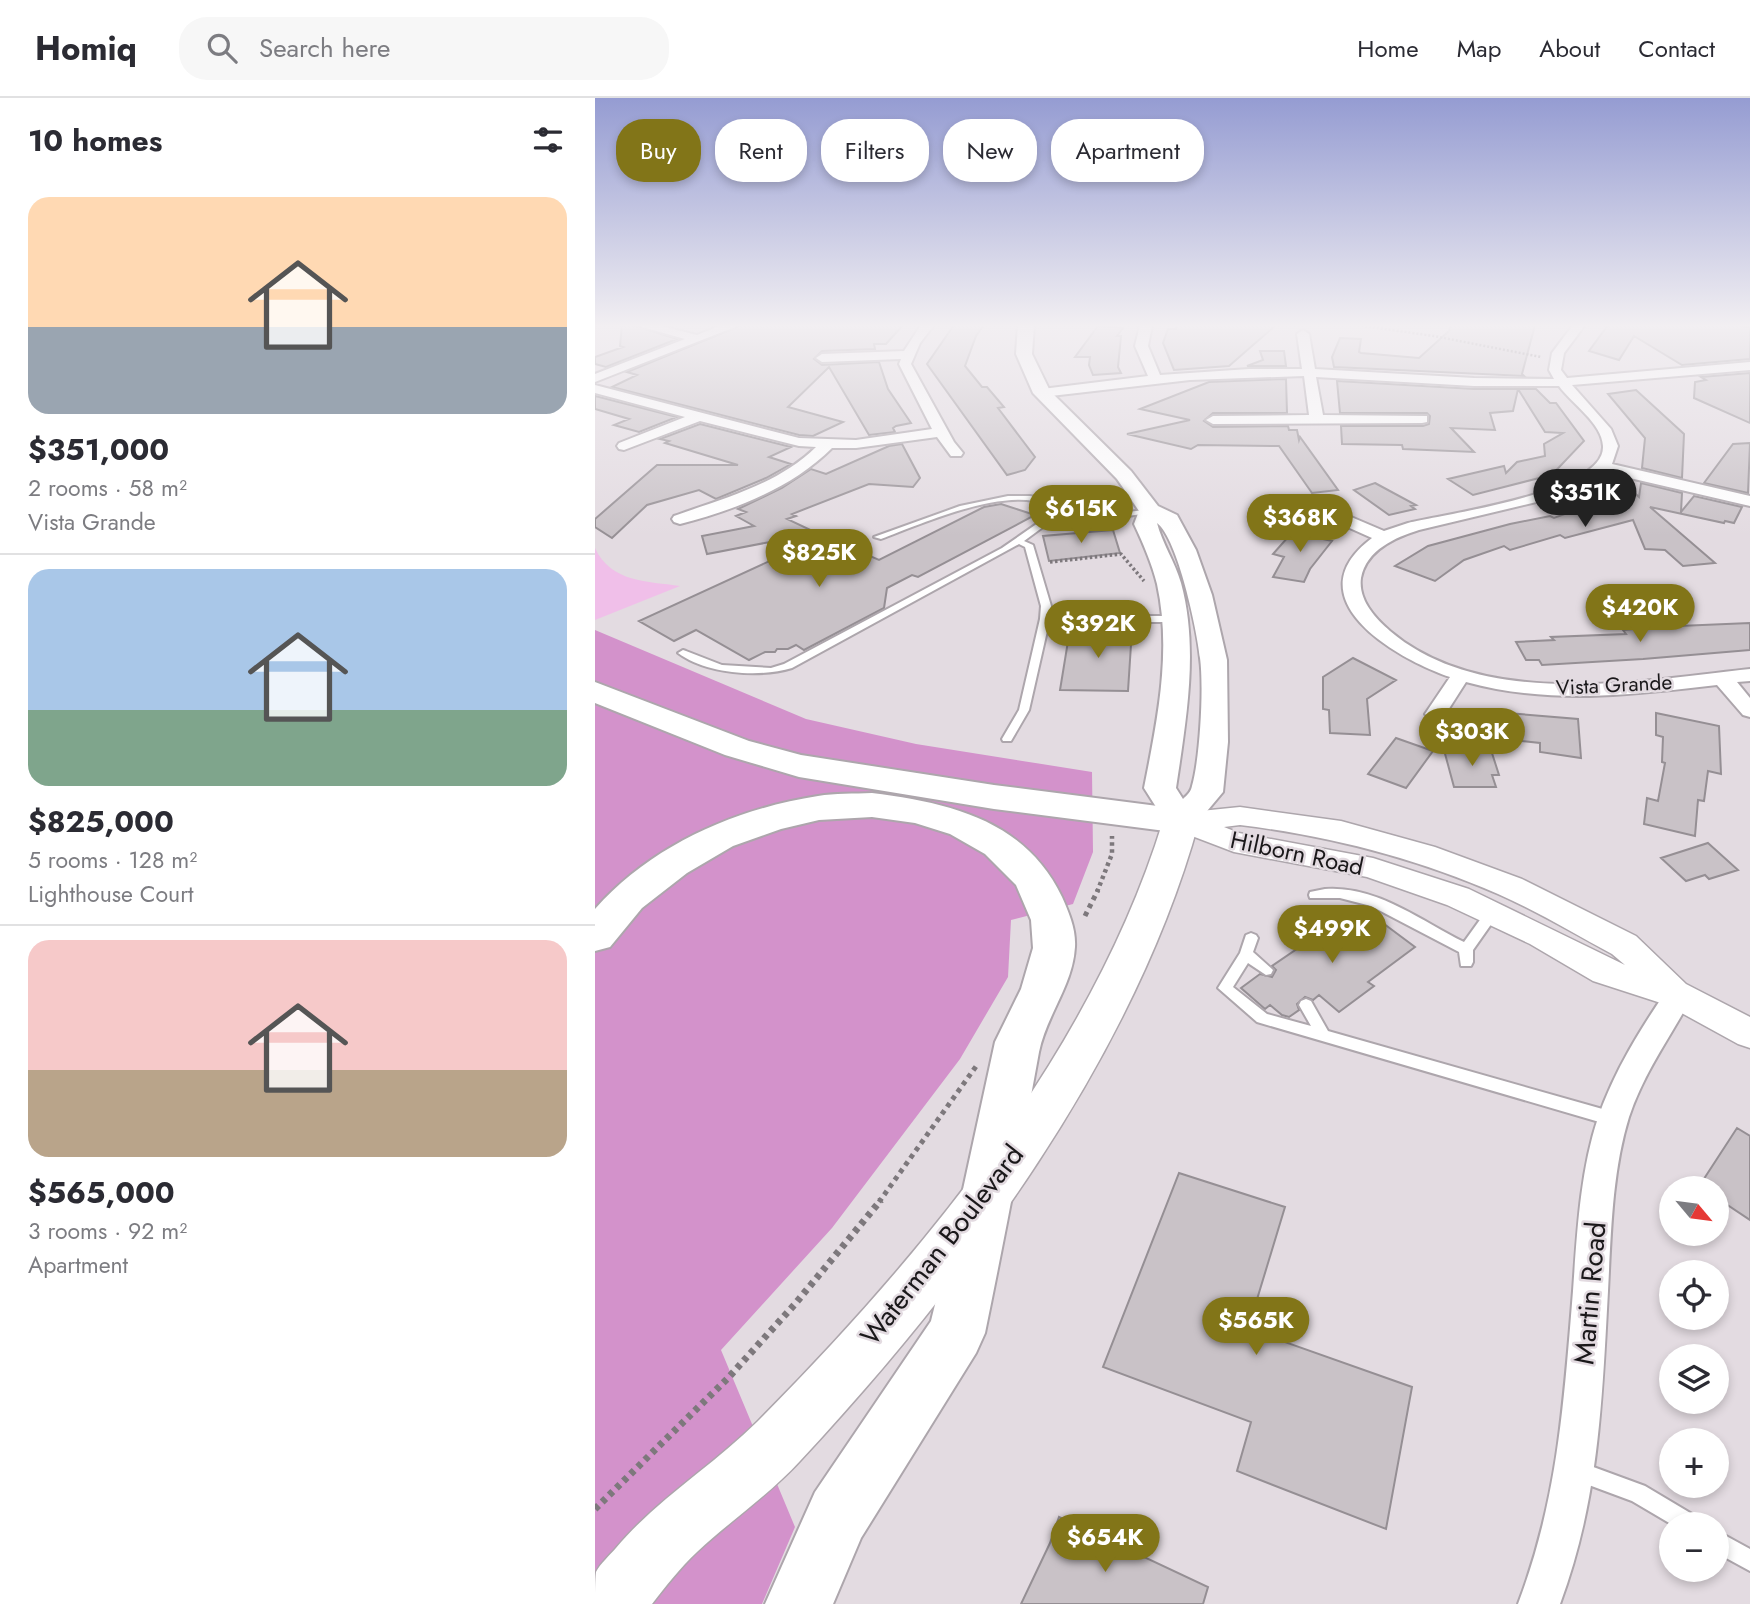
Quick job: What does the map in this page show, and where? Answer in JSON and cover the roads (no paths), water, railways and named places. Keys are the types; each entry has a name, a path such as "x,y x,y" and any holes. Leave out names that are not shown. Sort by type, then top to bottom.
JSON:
{"highway":[{"path":"595,692 737,748 799,766 968,793 1181,821"},
{"path":"595,936 628,898 673,863 720,837 772,819 807,811 872,805 918,811 963,825 999,845 1033,878 1052,920 1054,948 1043,989 1018,1042 988,1194 956,1333 838,1515 799,1604"}],"main road":[{"name":"Waterman Boulevard","path":"611,1604 662,1543 776,1444 907,1299 988,1194 1082,1051 1121,980 1160,893 1181,821 1207,792 1213,730 1214,660 1207,621 1184,550 1169,520 1150,511 1125,475 1044,395"},
{"name":"Waterman Boulevard","path":"1150,511 1145,523 1168,583 1174,619 1172,699 1160,788 1181,821"}],"street":[{"path":"622,395 799,442 827,444 891,440 941,432"},
{"path":"920,395 955,453"},
{"path":"1312,395 1317,419"},
{"path":"1577,395 1600,420 1610,437 1610,453 1603,467 1750,501"},
{"path":"624,446 699,416"},
{"path":"1213,420 1422,419"},
{"path":"680,519 769,487 795,474 811,462 827,444"},
{"name":"Vista Grande","path":"1603,467 1586,481 1564,491 1414,526 1385,538 1364,554 1352,576 1354,597 1359,608 1392,643 1426,661 1461,675 1511,687 1562,690 1750,675"},
{"path":"1331,514 1385,538"},
{"path":"1436,714 1461,675"},
{"path":"1722,678 1750,711"},
{"name":"Hilborn Road","path":"1181,821 1240,816 1291,822 1341,831 1424,854 1511,887 1623,946 1679,995"},
{"name":"Hilborn Road","path":"1181,821 1234,842 1373,868 1458,897 1605,972 1679,995 1750,1034"},
{"name":"Martin Road","path":"1539,1604 1565,1523 1575,1471 1593,1251 1603,1167 1613,1119 1651,1036 1679,995"}],"lane":[{"path":"878,537 951,511 1017,497 1050,503 1065,520"},
{"path":"683,653 720,668 772,671 788,666 910,602 1041,525 1150,511"},
{"path":"1007,739 1024,710 1046,606 1029,545 1021,539"},
{"path":"1045,619 1174,619"},
{"path":"1315,895 1343,894 1400,912 1466,955 1492,913"},
{"path":"1251,938 1246,954 1225,988 1262,1018 1613,1119"},
{"path":"1246,954 1266,971"},
{"path":"1306,1004 1321,1033"},
{"path":"1575,1471 1638,1493 1670,1512"},
{"path":"1729,1548 1750,1561"}]}
